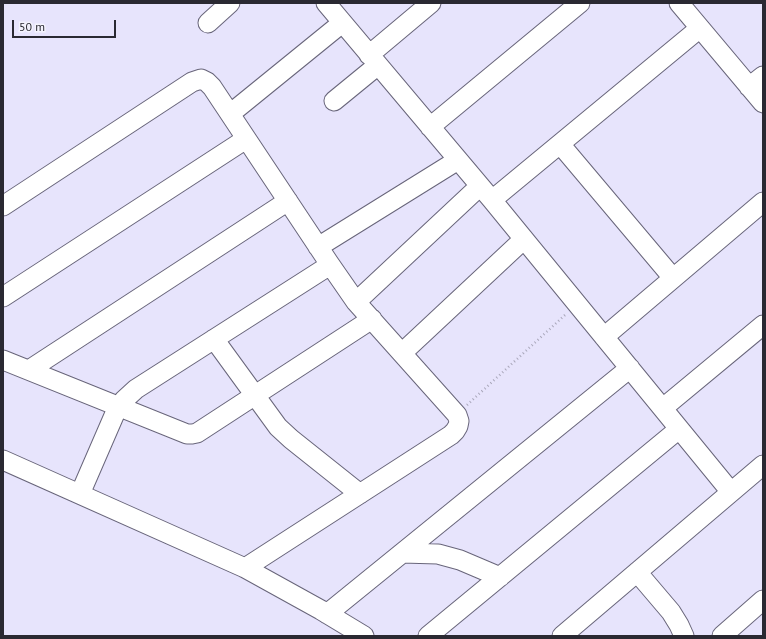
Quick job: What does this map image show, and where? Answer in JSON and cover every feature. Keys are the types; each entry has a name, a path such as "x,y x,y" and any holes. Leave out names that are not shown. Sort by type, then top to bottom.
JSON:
{"street":[{"path":"208,23 230,3"},
{"path":"326,3 486,193 731,492"},
{"path":"334,101 431,3"},
{"path":"430,127 580,3"},
{"path":"680,3 700,28 756,81 763,103"},
{"path":"230,114 342,23"},
{"path":"356,302 486,193 560,144 700,28"},
{"path":"3,206 192,82 201,79 212,87 356,302 457,415 458,426 451,435 245,568"},
{"path":"3,297 246,139"},
{"path":"560,144 673,278"},
{"path":"318,247 458,160"},
{"path":"29,370 288,201"},
{"path":"604,337 763,202"},
{"path":"402,353 524,239"},
{"path":"80,494 116,411 124,400 136,389 330,265"},
{"path":"3,360 187,434 192,434 197,433 372,320"},
{"path":"663,408 763,325"},
{"path":"214,339 278,427 360,494"},
{"path":"327,614 630,368"},
{"path":"428,636 679,429"},
{"path":"3,460 245,568 364,636"},
{"path":"562,636 763,465"},
{"path":"402,553 438,554 460,560 500,577"},
{"path":"637,572 671,612 684,636"},
{"path":"722,636 763,600"}],"path":[{"path":"457,415 577,304"}]}
